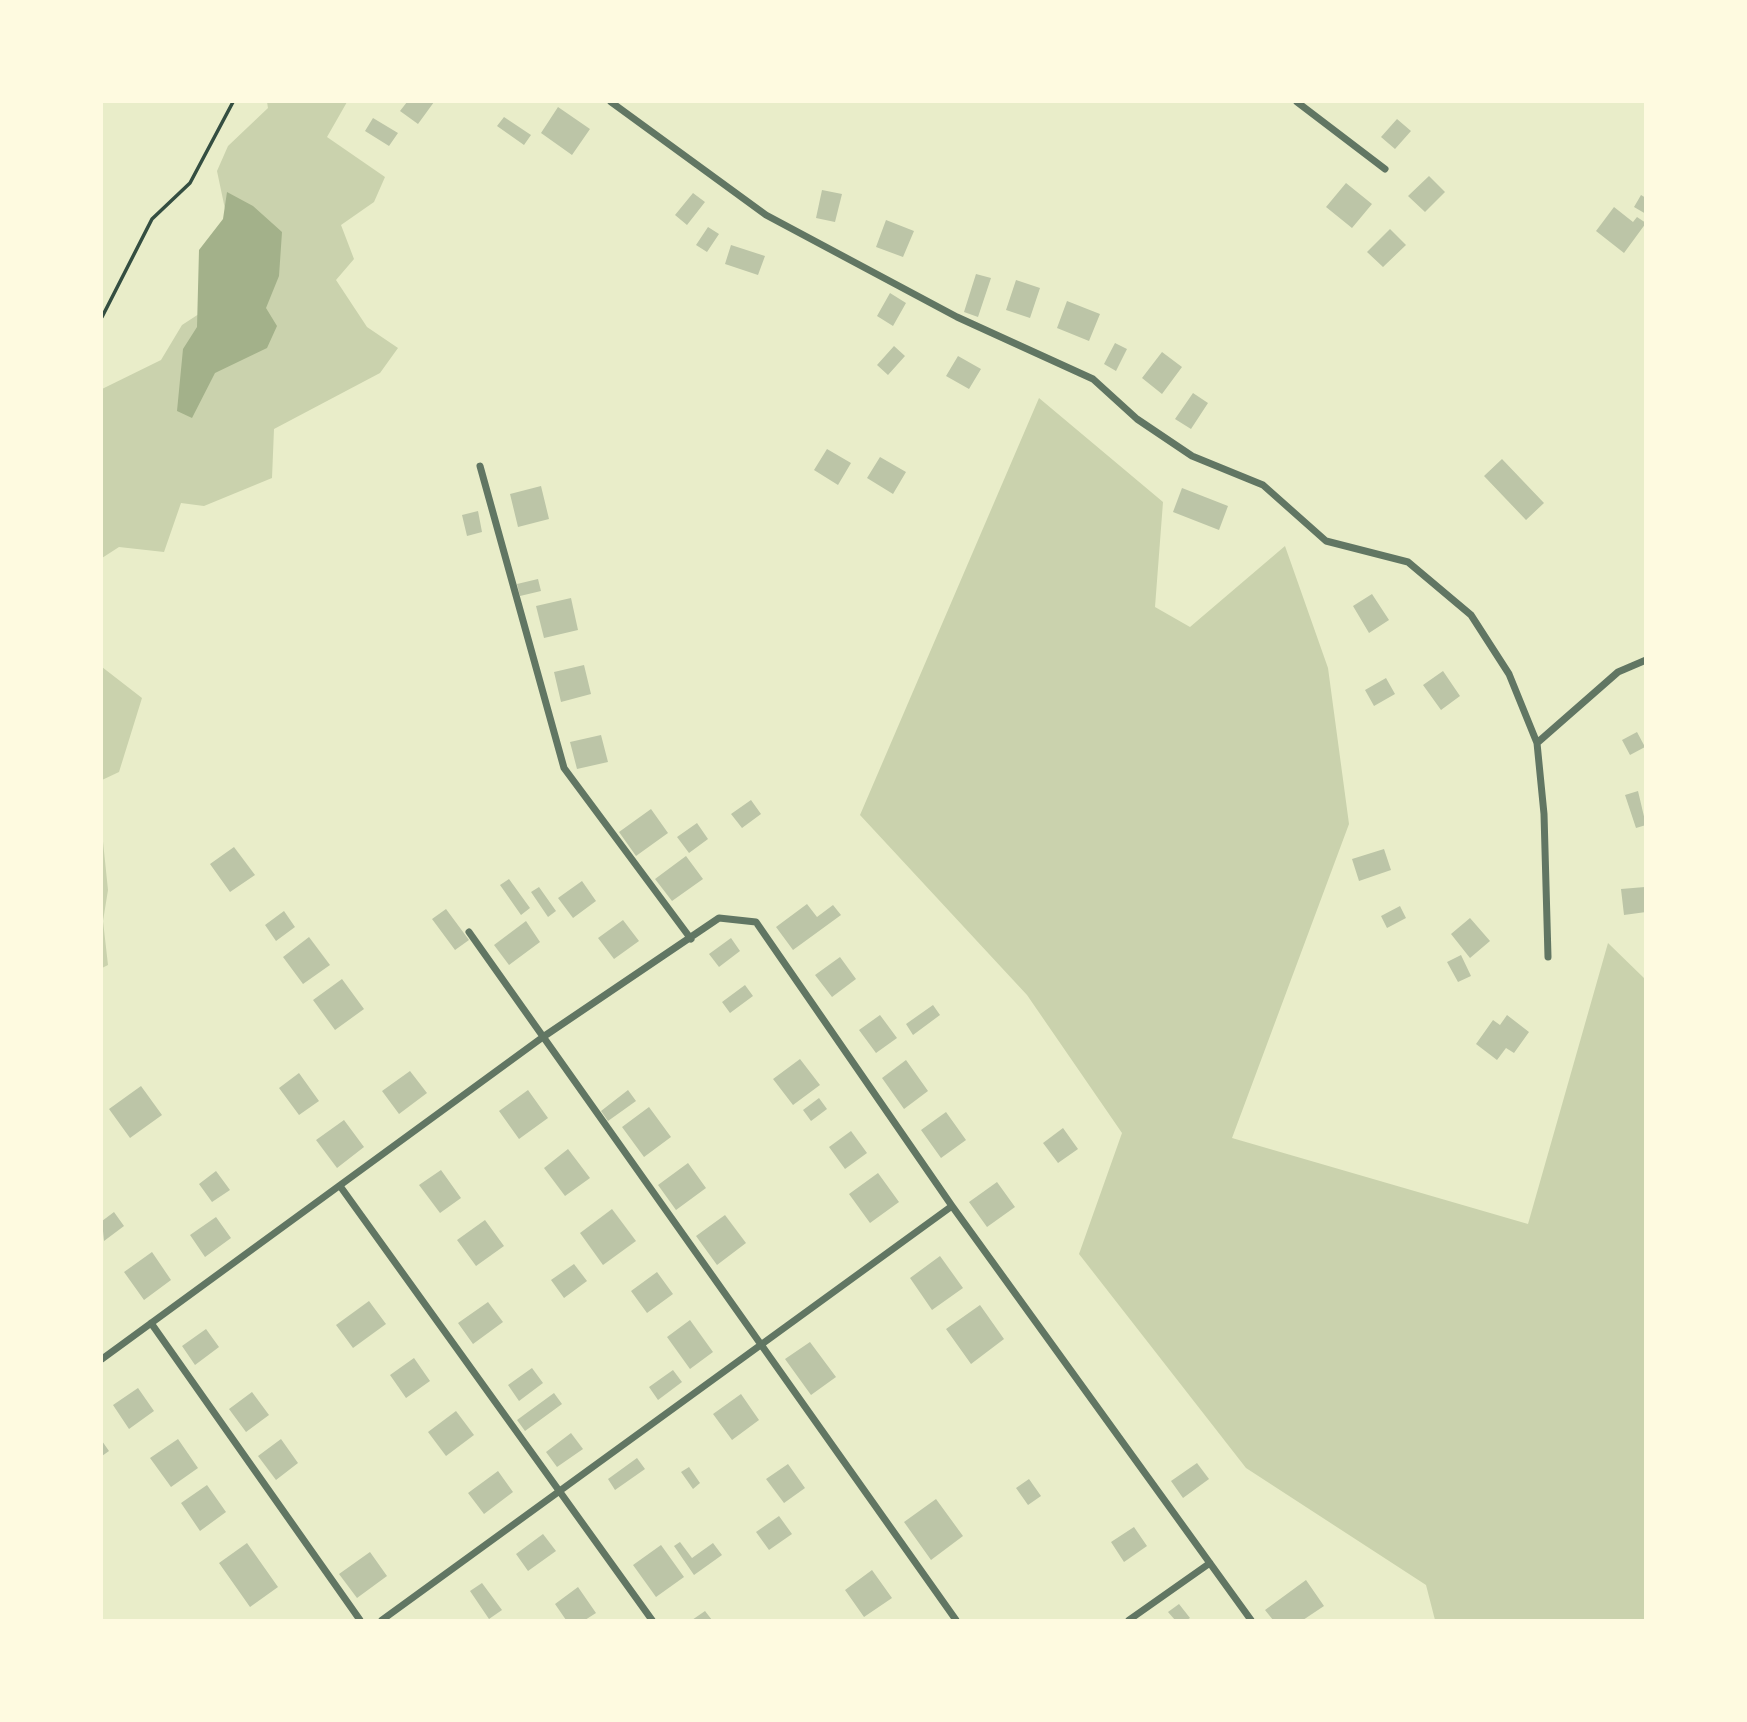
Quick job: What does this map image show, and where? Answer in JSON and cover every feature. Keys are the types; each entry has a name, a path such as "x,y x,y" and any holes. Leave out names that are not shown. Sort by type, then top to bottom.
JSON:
{"street":[{"path":"611,102 766,215 957,317 1093,379 1137,419 1192,456 1263,485 1326,541 1408,562 1471,615 1509,674 1537,743 1544,814 1548,957"},
{"path":"1297,102 1385,169"},
{"path":"481,466 564,768 691,939"},
{"path":"1537,743 1618,672 1646,660"},
{"path":"102,1359 543,1037 719,918 756,922 952,1206 1251,1620"},
{"path":"469,932 956,1620"},
{"path":"340,1185 652,1620"},
{"path":"382,1620 952,1206"},
{"path":"151,1324 360,1620"},
{"path":"1129,1620 1210,1563"}],"path":[{"path":"102,317 152,219 190,183 233,102"}],"shaded area":[{"path":"267,102 347,102 327,137 385,177 374,202 341,225 354,259 336,280 367,327 398,348 380,373 274,429 272,478 204,506 181,503 164,552 119,547 102,558 102,389 161,360 182,325 228,295 233,247 217,171 228,146 268,108"},
{"path":"227,192 253,206 282,232 279,276 266,308 277,326 267,348 215,373 192,418 177,411 183,349 197,327 199,250 223,219"},
{"path":"1039,398 1163,502 1155,607 1190,627 1285,546 1328,668 1349,824 1232,1138 1528,1224 1608,943 1645,979 1645,1620 1435,1620 1426,1585 1246,1468 1079,1254 1122,1133 1027,995 860,815"},
{"path":"102,667 142,698 119,772 102,780"},
{"path":"102,832 108,890 103,921 108,965 102,968"}],"building":[{"path":"407,102 434,102 418,124 400,111"},
{"path":"558,107 590,129 572,155 541,133"},
{"path":"504,117 531,135 524,145 497,126"},
{"path":"373,118 398,133 389,146 365,131"},
{"path":"1397,119 1411,131 1395,149 1381,137"},
{"path":"1429,176 1445,192 1425,212 1408,196"},
{"path":"1346,183 1372,204 1352,228 1326,207"},
{"path":"822,190 842,194 835,222 816,218"},
{"path":"693,193 705,202 687,225 675,215"},
{"path":"1641,195 1646,198 1646,214 1634,207"},
{"path":"1614,207 1633,222 1637,217 1646,223 1624,253 1596,231"},
{"path":"886,220 914,231 903,257 876,247"},
{"path":"708,227 719,234 707,252 696,245"},
{"path":"1390,229 1406,245 1383,267 1367,252"},
{"path":"731,245 765,256 758,275 725,264"},
{"path":"976,274 991,278 978,317 964,312"},
{"path":"1016,280 1040,288 1030,318 1006,310"},
{"path":"890,293 906,303 893,326 877,316"},
{"path":"1067,301 1100,314 1089,341 1057,328"},
{"path":"1115,343 1127,349 1116,371 1104,364"},
{"path":"894,346 905,356 888,375 877,365"},
{"path":"1162,352 1182,367 1162,394 1142,378"},
{"path":"958,356 981,369 969,389 946,376"},
{"path":"1193,393 1208,403 1191,429 1175,419"},
{"path":"827,449 851,463 838,485 814,470"},
{"path":"880,457 906,472 893,494 867,478"},
{"path":"1502,459 1544,503 1526,520 1484,476"},
{"path":"541,486 549,519 518,527 510,494"},
{"path":"1182,488 1228,506 1219,530 1173,512"},
{"path":"478,511 482,532 467,536 462,515"},
{"path":"538,579 541,591 520,596 517,584"},
{"path":"1372,594 1389,620 1369,633 1353,606"},
{"path":"571,598 578,630 544,638 536,606"},
{"path":"584,665 591,694 561,702 554,672"},
{"path":"1443,671 1460,696 1441,710 1423,685"},
{"path":"1386,678 1395,694 1374,706 1365,690"},
{"path":"1637,732 1645,747 1630,755 1622,740"},
{"path":"601,735 608,762 577,769 570,742"},
{"path":"1638,791 1646,825 1636,828 1625,795"},
{"path":"751,800 761,814 742,828 731,814"},
{"path":"651,809 668,833 636,856 619,832"},
{"path":"697,823 708,839 689,853 677,837"},
{"path":"234,847 255,875 230,892 210,864"},
{"path":"1384,849 1391,870 1359,881 1352,859"},
{"path":"686,856 703,879 672,901 655,879"},
{"path":"509,879 530,908 521,915 500,885"},
{"path":"582,881 596,901 573,918 558,898"},
{"path":"539,887 556,911 548,917 531,892"},
{"path":"1645,887 1646,912 1624,915 1621,889"},
{"path":"807,904 817,917 833,905 841,915 793,950 776,927"},
{"path":"1400,906 1406,918 1387,928 1381,916"},
{"path":"446,909 469,940 455,950 432,919"},
{"path":"284,911 295,927 276,941 265,925"},
{"path":"1470,918 1490,941 1470,958 1451,934"},
{"path":"623,920 639,941 614,959 598,938"},
{"path":"526,921 540,942 509,965 494,945"},
{"path":"309,937 330,965 303,984 283,957"},
{"path":"731,938 740,951 719,967 709,954"},
{"path":"1461,955 1471,976 1458,982 1447,962"},
{"path":"840,957 856,979 832,997 815,975"},
{"path":"342,979 364,1009 335,1030 313,1000"},
{"path":"745,985 753,996 730,1013 722,1002"},
{"path":"933,1005 940,1015 913,1035 906,1024"},
{"path":"880,1015 897,1038 876,1053 859,1030"},
{"path":"1507,1015 1529,1032 1514,1053 1506,1048 1497,1060 1476,1044 1493,1020 1500,1025"},
{"path":"800,1059 820,1085 793,1105 773,1079"},
{"path":"906,1060 928,1091 904,1109 882,1078"},
{"path":"410,1071 427,1093 399,1114 382,1091"},
{"path":"299,1073 319,1101 299,1115 279,1088"},
{"path":"141,1086 162,1115 130,1138 109,1109"},
{"path":"528,1090 548,1118 519,1139 499,1111"},
{"path":"628,1090 636,1101 608,1121 601,1111"},
{"path":"819,1098 827,1109 811,1121 803,1110"},
{"path":"649,1107 671,1137 644,1157 622,1127"},
{"path":"946,1112 966,1140 941,1158 921,1130"},
{"path":"344,1120 364,1147 337,1168 316,1140"},
{"path":"1063,1128 1078,1149 1058,1163 1043,1143"},
{"path":"851,1131 867,1153 845,1169 829,1147"},
{"path":"568,1149 590,1178 565,1196 544,1168"},
{"path":"688,1163 706,1188 676,1210 658,1185"},
{"path":"441,1170 461,1198 440,1213 419,1185"},
{"path":"216,1171 230,1190 212,1202 199,1184"},
{"path":"878,1173 899,1202 870,1223 849,1194"},
{"path":"997,1182 1015,1207 987,1227 969,1202"},
{"path":"612,1209 636,1241 603,1265 580,1233"},
{"path":"114,1212 124,1226 104,1241 102,1221"},
{"path":"725,1215 746,1243 717,1265 696,1236"},
{"path":"216,1217 231,1238 205,1257 190,1235"},
{"path":"485,1220 504,1246 476,1266 457,1240"},
{"path":"152,1252 171,1280 144,1300 124,1272"},
{"path":"940,1256 963,1288 932,1310 910,1278"},
{"path":"574,1264 587,1281 564,1298 551,1280"},
{"path":"657,1272 673,1294 647,1313 631,1291"},
{"path":"369,1301 386,1324 353,1348 336,1325"},
{"path":"488,1302 503,1322 473,1344 458,1323"},
{"path":"980,1305 1004,1339 971,1364 946,1329"},
{"path":"690,1320 713,1352 690,1369 667,1337"},
{"path":"206,1329 219,1347 195,1365 182,1346"},
{"path":"810,1342 836,1377 811,1395 785,1359"},
{"path":"414,1358 430,1381 406,1398 390,1375"},
{"path":"532,1368 543,1383 519,1401 508,1385"},
{"path":"673,1370 682,1382 658,1400 649,1387"},
{"path":"138,1388 154,1411 129,1429 113,1405"},
{"path":"252,1392 269,1415 246,1432 229,1409"},
{"path":"554,1393 562,1404 525,1431 517,1420"},
{"path":"741,1394 759,1420 732,1440 713,1414"},
{"path":"456,1411 474,1435 446,1456 428,1432"},
{"path":"571,1433 583,1449 557,1467 546,1452"},
{"path":"178,1439 198,1468 171,1487 150,1458"},
{"path":"281,1439 298,1463 276,1480 258,1456"},
{"path":"102,1441 109,1451 102,1456"},
{"path":"637,1458 645,1469 615,1490 608,1479"},
{"path":"1197,1463 1209,1479 1183,1498 1171,1481"},
{"path":"788,1464 805,1488 784,1503 766,1479"},
{"path":"689,1467 700,1483 693,1489 681,1472"},
{"path":"498,1471 513,1492 484,1514 468,1493"},
{"path":"1029,1479 1041,1496 1028,1505 1016,1488"},
{"path":"207,1485 226,1512 200,1531 181,1503"},
{"path":"936,1499 963,1536 931,1560 904,1522"},
{"path":"779,1516 792,1534 769,1550 756,1532"},
{"path":"1134,1527 1147,1546 1124,1562 1111,1542"},
{"path":"543,1534 556,1551 528,1571 516,1554"},
{"path":"680,1542 692,1558 713,1543 722,1555 694,1575 674,1546"},
{"path":"247,1543 278,1587 250,1607 219,1563"},
{"path":"661,1545 684,1577 656,1597 633,1565"},
{"path":"370,1552 387,1576 357,1598 339,1574"},
{"path":"872,1570 892,1598 864,1617 845,1590"},
{"path":"1306,1580 1324,1606 1303,1620 1273,1620 1265,1610"},
{"path":"482,1583 502,1610 489,1619 470,1591"},
{"path":"578,1587 596,1613 585,1620 566,1620 555,1604"},
{"path":"1179,1604 1190,1618 1187,1620 1175,1620 1168,1612"},
{"path":"705,1611 712,1620 692,1620"}]}
